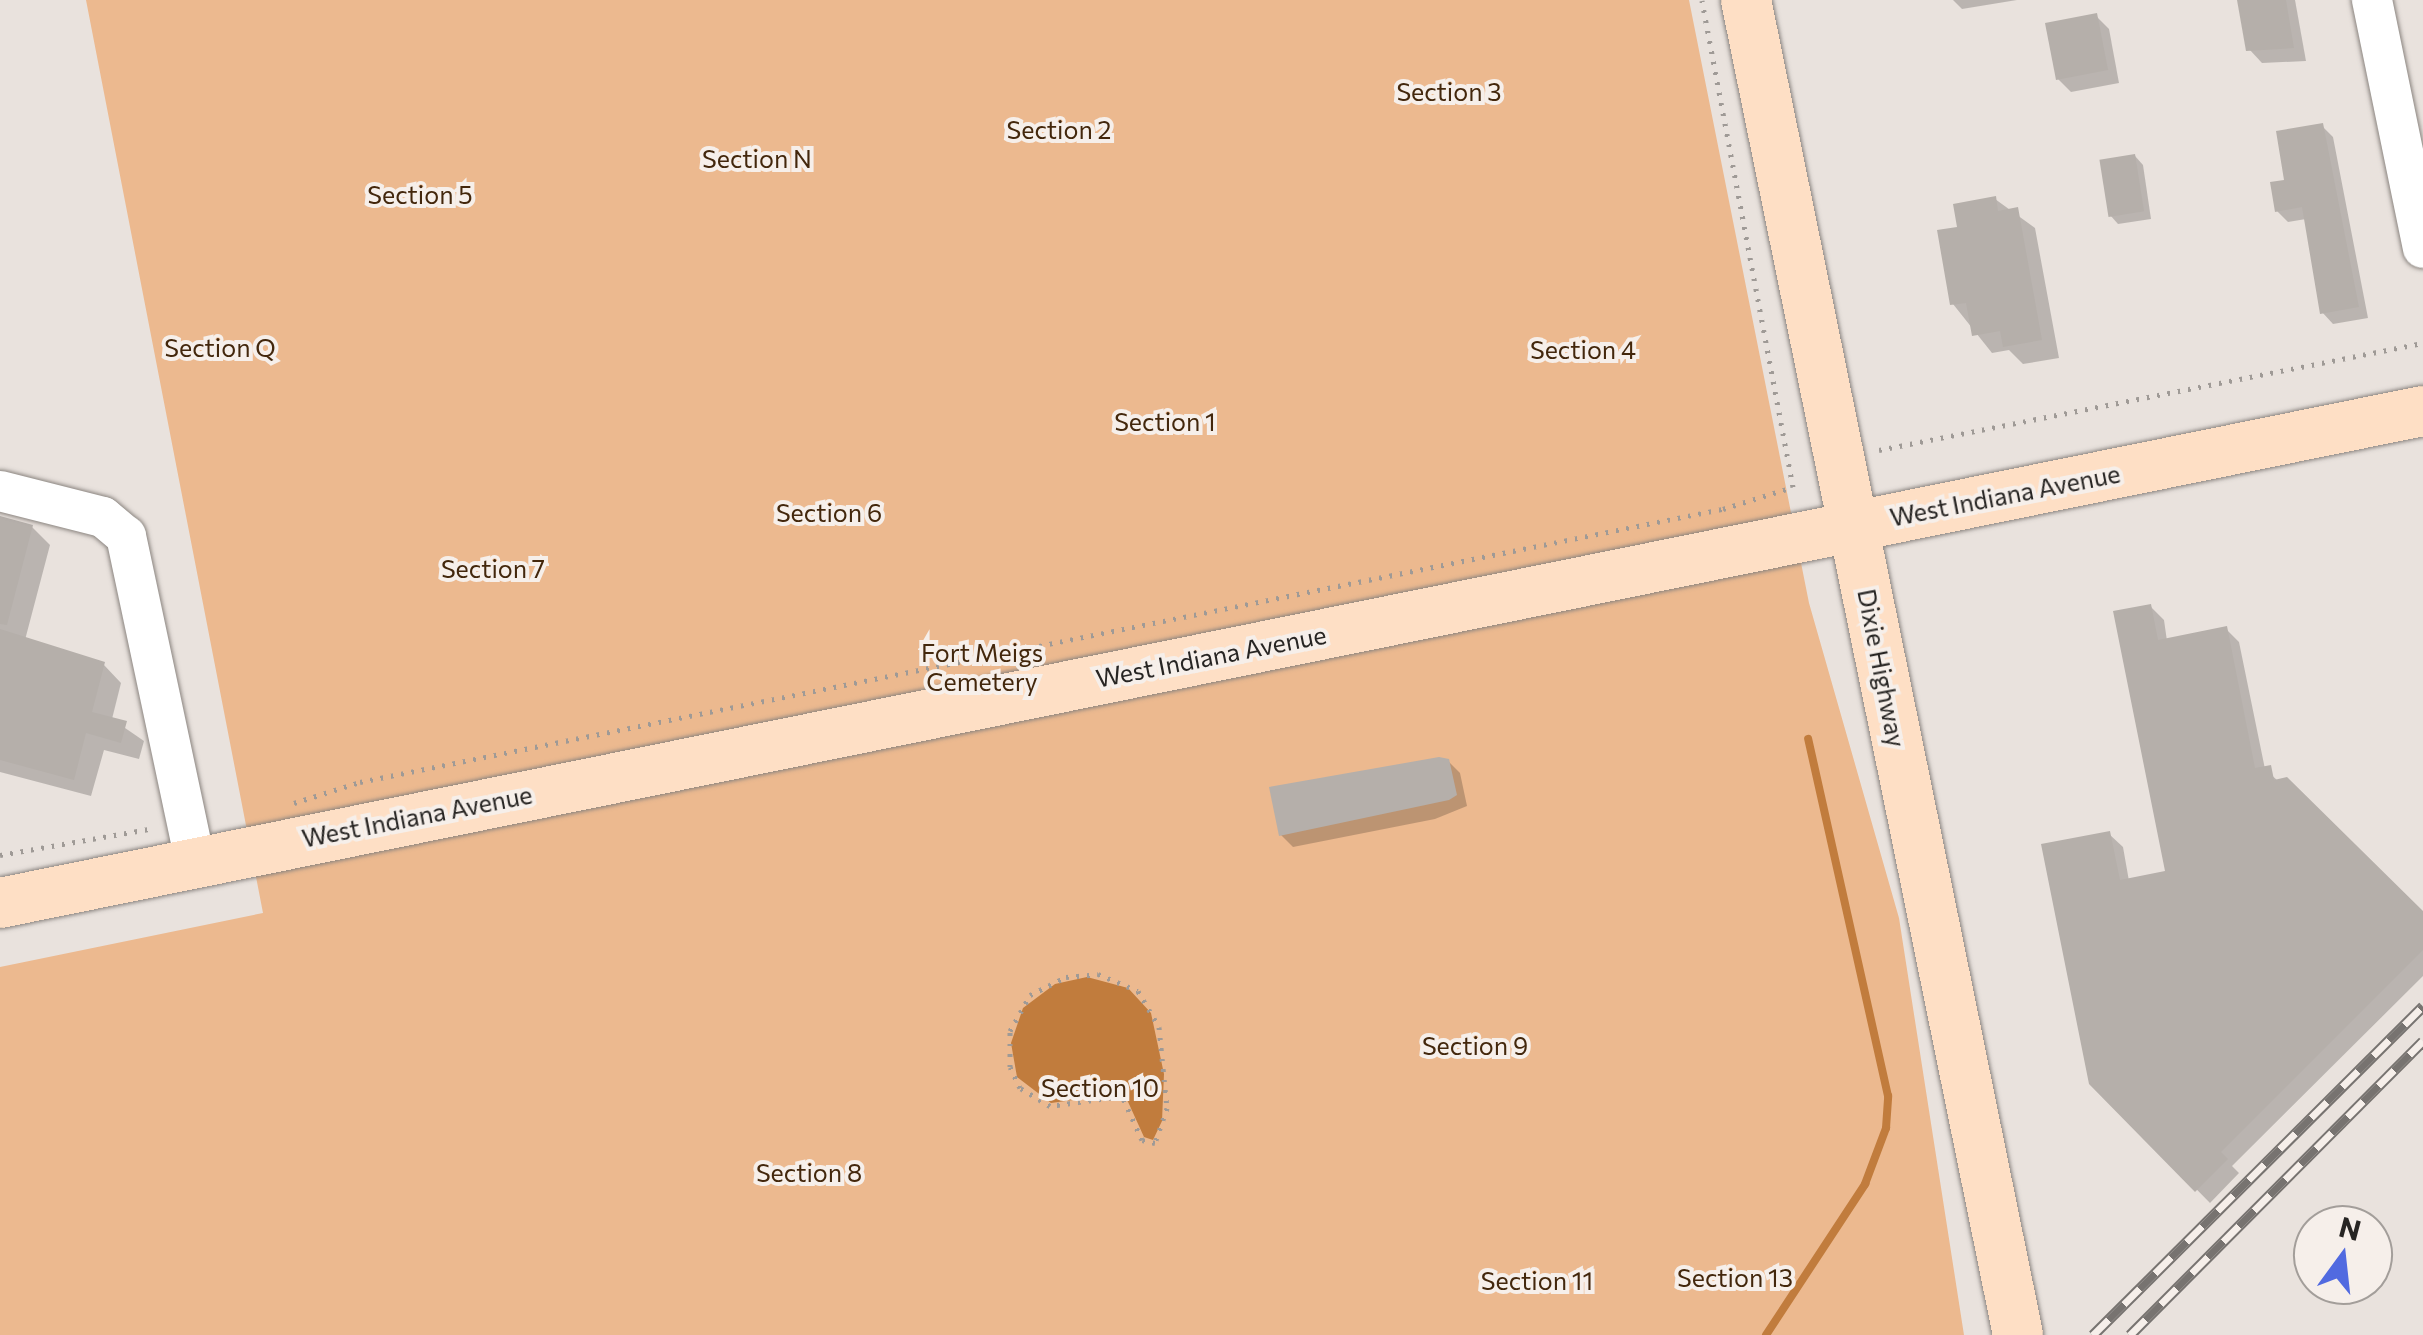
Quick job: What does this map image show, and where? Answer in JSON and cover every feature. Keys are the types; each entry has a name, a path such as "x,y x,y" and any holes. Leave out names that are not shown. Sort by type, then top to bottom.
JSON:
{"main road":[{"name":"Dixie Highway","path":"1746,0 2018,1335"},
{"name":"West Indiana Avenue","path":"0,903 191,842 1854,526 2423,411"}],"street":[{"path":"2372,0 2423,248"},
{"path":"0,491 103,518 126,536 191,842"}],"path":[{"path":"288,804 360,782 1723,509 1793,487 1702,0"},
{"path":"1879,450 2423,343"},
{"path":"0,855 191,842"},
{"path":"1076,975 1120,980 1147,1001 1159,1027 1167,1074 1164,1132 1155,1143 1142,1140 1122,1096 1050,1106 1014,1078 1010,1030 1030,995 1076,975"}],"green space":[{"name":"Fort Meigs Cemetery","path":"86,0 1689,0 1809,603 1899,918 1964,1335 0,1335 0,967 263,913"}],"shaded area":[{"path":"1087,977 1128,988 1151,1013 1164,1074 1162,1121 1153,1140 1144,1137 1124,1093 1051,1103 1017,1077 1011,1043 1023,1008 1055,984"}],"building":[{"path":"2237,0 2286,0 2294,48 2246,51"},
{"path":"2097,13 2108,70 2056,80 2045,23"},
{"path":"2323,123 2359,307 2320,314 2302,207 2275,212 2270,182 2284,180 2276,131"},
{"path":"2135,154 2144,211 2109,217 2099,160"},
{"path":"1996,196 1998,211 2018,207 2042,340 2003,347 2000,331 1972,336 1966,303 1950,305 1937,230 1957,227 1953,204"},
{"path":"0,516 33,525 7,625 0,624"},
{"path":"2151,604 2158,640 2227,626 2255,768 2271,765 2274,780 2287,777 2423,911 2423,950 2221,1152 2228,1159 2195,1192 2089,1084 2041,844 2110,831 2120,880 2165,871 2113,611"},
{"path":"0,629 105,662 92,712 127,721 121,743 86,733 74,780 0,760"},
{"path":"1439,757 1449,759 1457,795 1449,800 1279,836 1269,787"}],"waterway":[{"path":"1766,1335 1865,1184 1886,1128 1888,1096 1808,739"}],"railway":[{"path":"2093,1335 2423,1006"},
{"path":"2130,1335 2423,1041"}],"park label":[{"name":"Section 3","path":"1449,91"},
{"name":"Section 2","path":"1059,129"},
{"name":"Section N","path":"757,158"},
{"name":"Section 5","path":"420,194"},
{"name":"Section Q","path":"220,347"},
{"name":"Section 4","path":"1583,349"},
{"name":"Section 1","path":"1165,421"},
{"name":"Section 6","path":"829,512"},
{"name":"Section 7","path":"493,568"},
{"name":"Section 9","path":"1475,1045"},
{"name":"Section 10","path":"1100,1087"},
{"name":"Section 8","path":"809,1172"},
{"name":"Section 13","path":"1735,1277"},
{"name":"Section 11","path":"1537,1280"}]}
